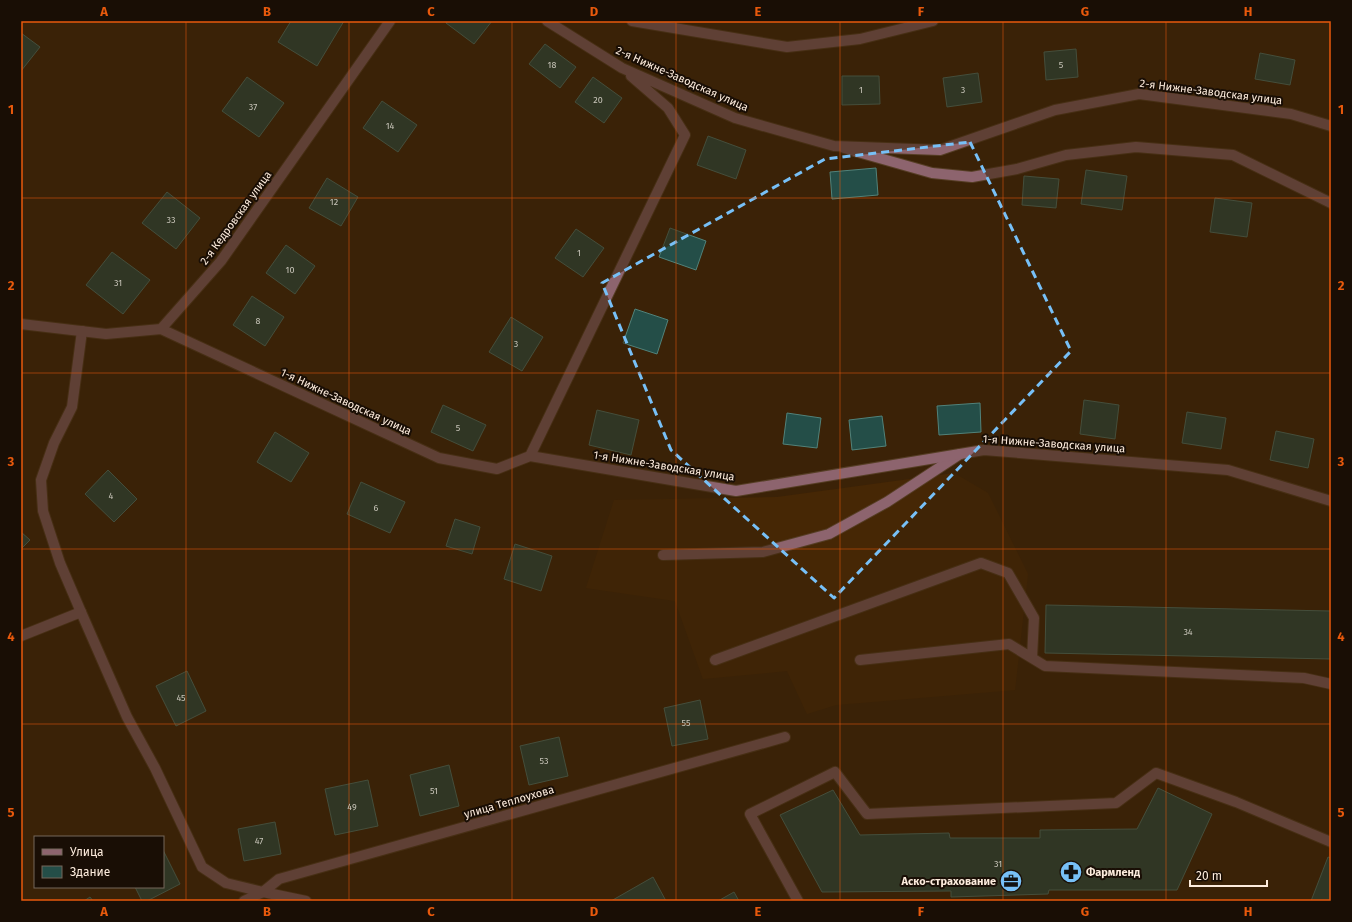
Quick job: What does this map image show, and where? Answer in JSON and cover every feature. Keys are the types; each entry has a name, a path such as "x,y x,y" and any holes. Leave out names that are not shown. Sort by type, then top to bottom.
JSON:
{"street":[{"name":"2-я Кедровская улица","path":"161,329 222,261 390,21"},
{"name":"2-я Нижне-Заводская улица","path":"547,21 622,68 735,118 834,146 940,150 1056,110 1139,94 1291,114 1331,126"},
{"path":"632,21 787,47 860,39 934,21"},
{"path":"530,456 685,135 668,108 622,68"},
{"path":"834,146 932,173 972,177 1017,169 1066,155 1136,147 1233,155 1331,203"},
{"path":"21,324 106,334 161,329"},
{"name":"1-я Нижне-Заводская улица","path":"161,329 439,458 497,469 530,456 736,491 984,450 1228,470 1331,501"},
{"path":"82,332 72,407 54,443 41,480 43,511 60,563 127,717 155,768 202,867 226,883 306,901"},
{"path":"663,555 763,552 829,534 887,502 961,454"},
{"path":"715,660 981,563 1008,573 1034,618 1032,658"},
{"path":"21,636 81,612"},
{"path":"860,660 1009,644 1045,666 1304,678 1331,684"},
{"name":"улица Теплоухова","path":"244,901 263,892 279,879 785,737"},
{"path":"798,901 750,814 835,772 867,814 1116,803 1156,773 1236,802 1331,842"}],"highlighted area":[{"path":"970,142 1071,351 834,598 671,450 602,283 825,159"}],"shaded area":[{"path":"954,473 988,493 1028,574 1015,690 836,705 807,714 787,671 703,679 675,601 586,588 614,500 777,497"}],"building":[{"path":"291,21 344,21 317,66 278,42"},
{"path":"447,21 492,21 474,44 446,23"},
{"path":"21,33 40,47 21,71"},
{"path":"545,44 576,67 560,88 529,64"},
{"path":"1076,49 1078,77 1046,80 1044,52"},
{"path":"1260,53 1295,60 1290,85 1255,79"},
{"path":"978,73 982,102 947,107 943,78"},
{"path":"842,76 879,76 880,104 842,105"},
{"path":"247,77 284,103 259,137 222,111"},
{"path":"593,77 622,98 604,123 575,102"},
{"path":"382,101 417,125 398,152 363,128"},
{"path":"708,136 746,150 736,179 697,165"},
{"path":"876,168 878,195 832,199 830,172"},
{"path":"1086,170 1127,176 1122,210 1081,204"},
{"path":"1024,176 1059,179 1056,208 1022,205"},
{"path":"327,178 358,197 341,226 309,208"},
{"path":"167,192 200,218 176,249 142,223"},
{"path":"1215,198 1252,203 1247,237 1210,232"},
{"path":"670,228 706,241 696,270 659,257"},
{"path":"576,229 604,248 583,277 555,258"},
{"path":"286,245 315,266 295,294 266,273"},
{"path":"112,252 150,280 123,314 86,285"},
{"path":"252,296 284,317 265,346 233,325"},
{"path":"635,309 668,320 657,354 623,343"},
{"path":"511,317 543,337 522,371 489,352"},
{"path":"1084,400 1119,405 1115,439 1080,434"},
{"path":"980,403 981,432 939,435 937,406"},
{"path":"443,405 486,425 473,451 431,432"},
{"path":"597,410 639,420 631,455 589,445"},
{"path":"1187,412 1226,418 1221,449 1182,443"},
{"path":"787,413 821,418 817,448 783,444"},
{"path":"882,416 886,446 852,450 849,420"},
{"path":"1276,431 1314,439 1308,468 1270,460"},
{"path":"275,432 309,453 291,482 257,462"},
{"path":"108,470 137,499 114,522 85,494"},
{"path":"361,482 405,502 390,533 347,514"},
{"path":"455,519 480,527 472,554 446,546"},
{"path":"21,532 30,540 21,549"},
{"path":"515,544 552,556 541,591 504,579"},
{"path":"1046,605 1331,611 1331,659 1045,653"},
{"path":"187,671 206,711 176,726 156,686"},
{"path":"700,700 708,739 672,746 664,708"},
{"path":"559,737 568,776 529,785 520,746"},
{"path":"449,765 459,806 420,816 410,775"},
{"path":"368,780 378,826 335,835 325,789"},
{"path":"1158,788 1212,814 1177,890 1049,890 1048,894 951,897 951,891 822,892 780,815 833,790 860,835 949,833 950,838 1040,838 1040,830 1137,829"},
{"path":"275,822 281,854 244,861 238,829"},
{"path":"164,852 180,884 147,901 142,901 136,888 164,888"},
{"path":"1328,857 1331,858 1331,901 1311,901"},
{"path":"653,877 666,901 611,901"},
{"path":"734,892 739,901 718,901"},
{"path":"90,897 93,901 84,901"}],"place":[{"name":"Фармленд","path":"1071,872"},
{"name":"Аско-страхование","path":"1011,881"}]}
